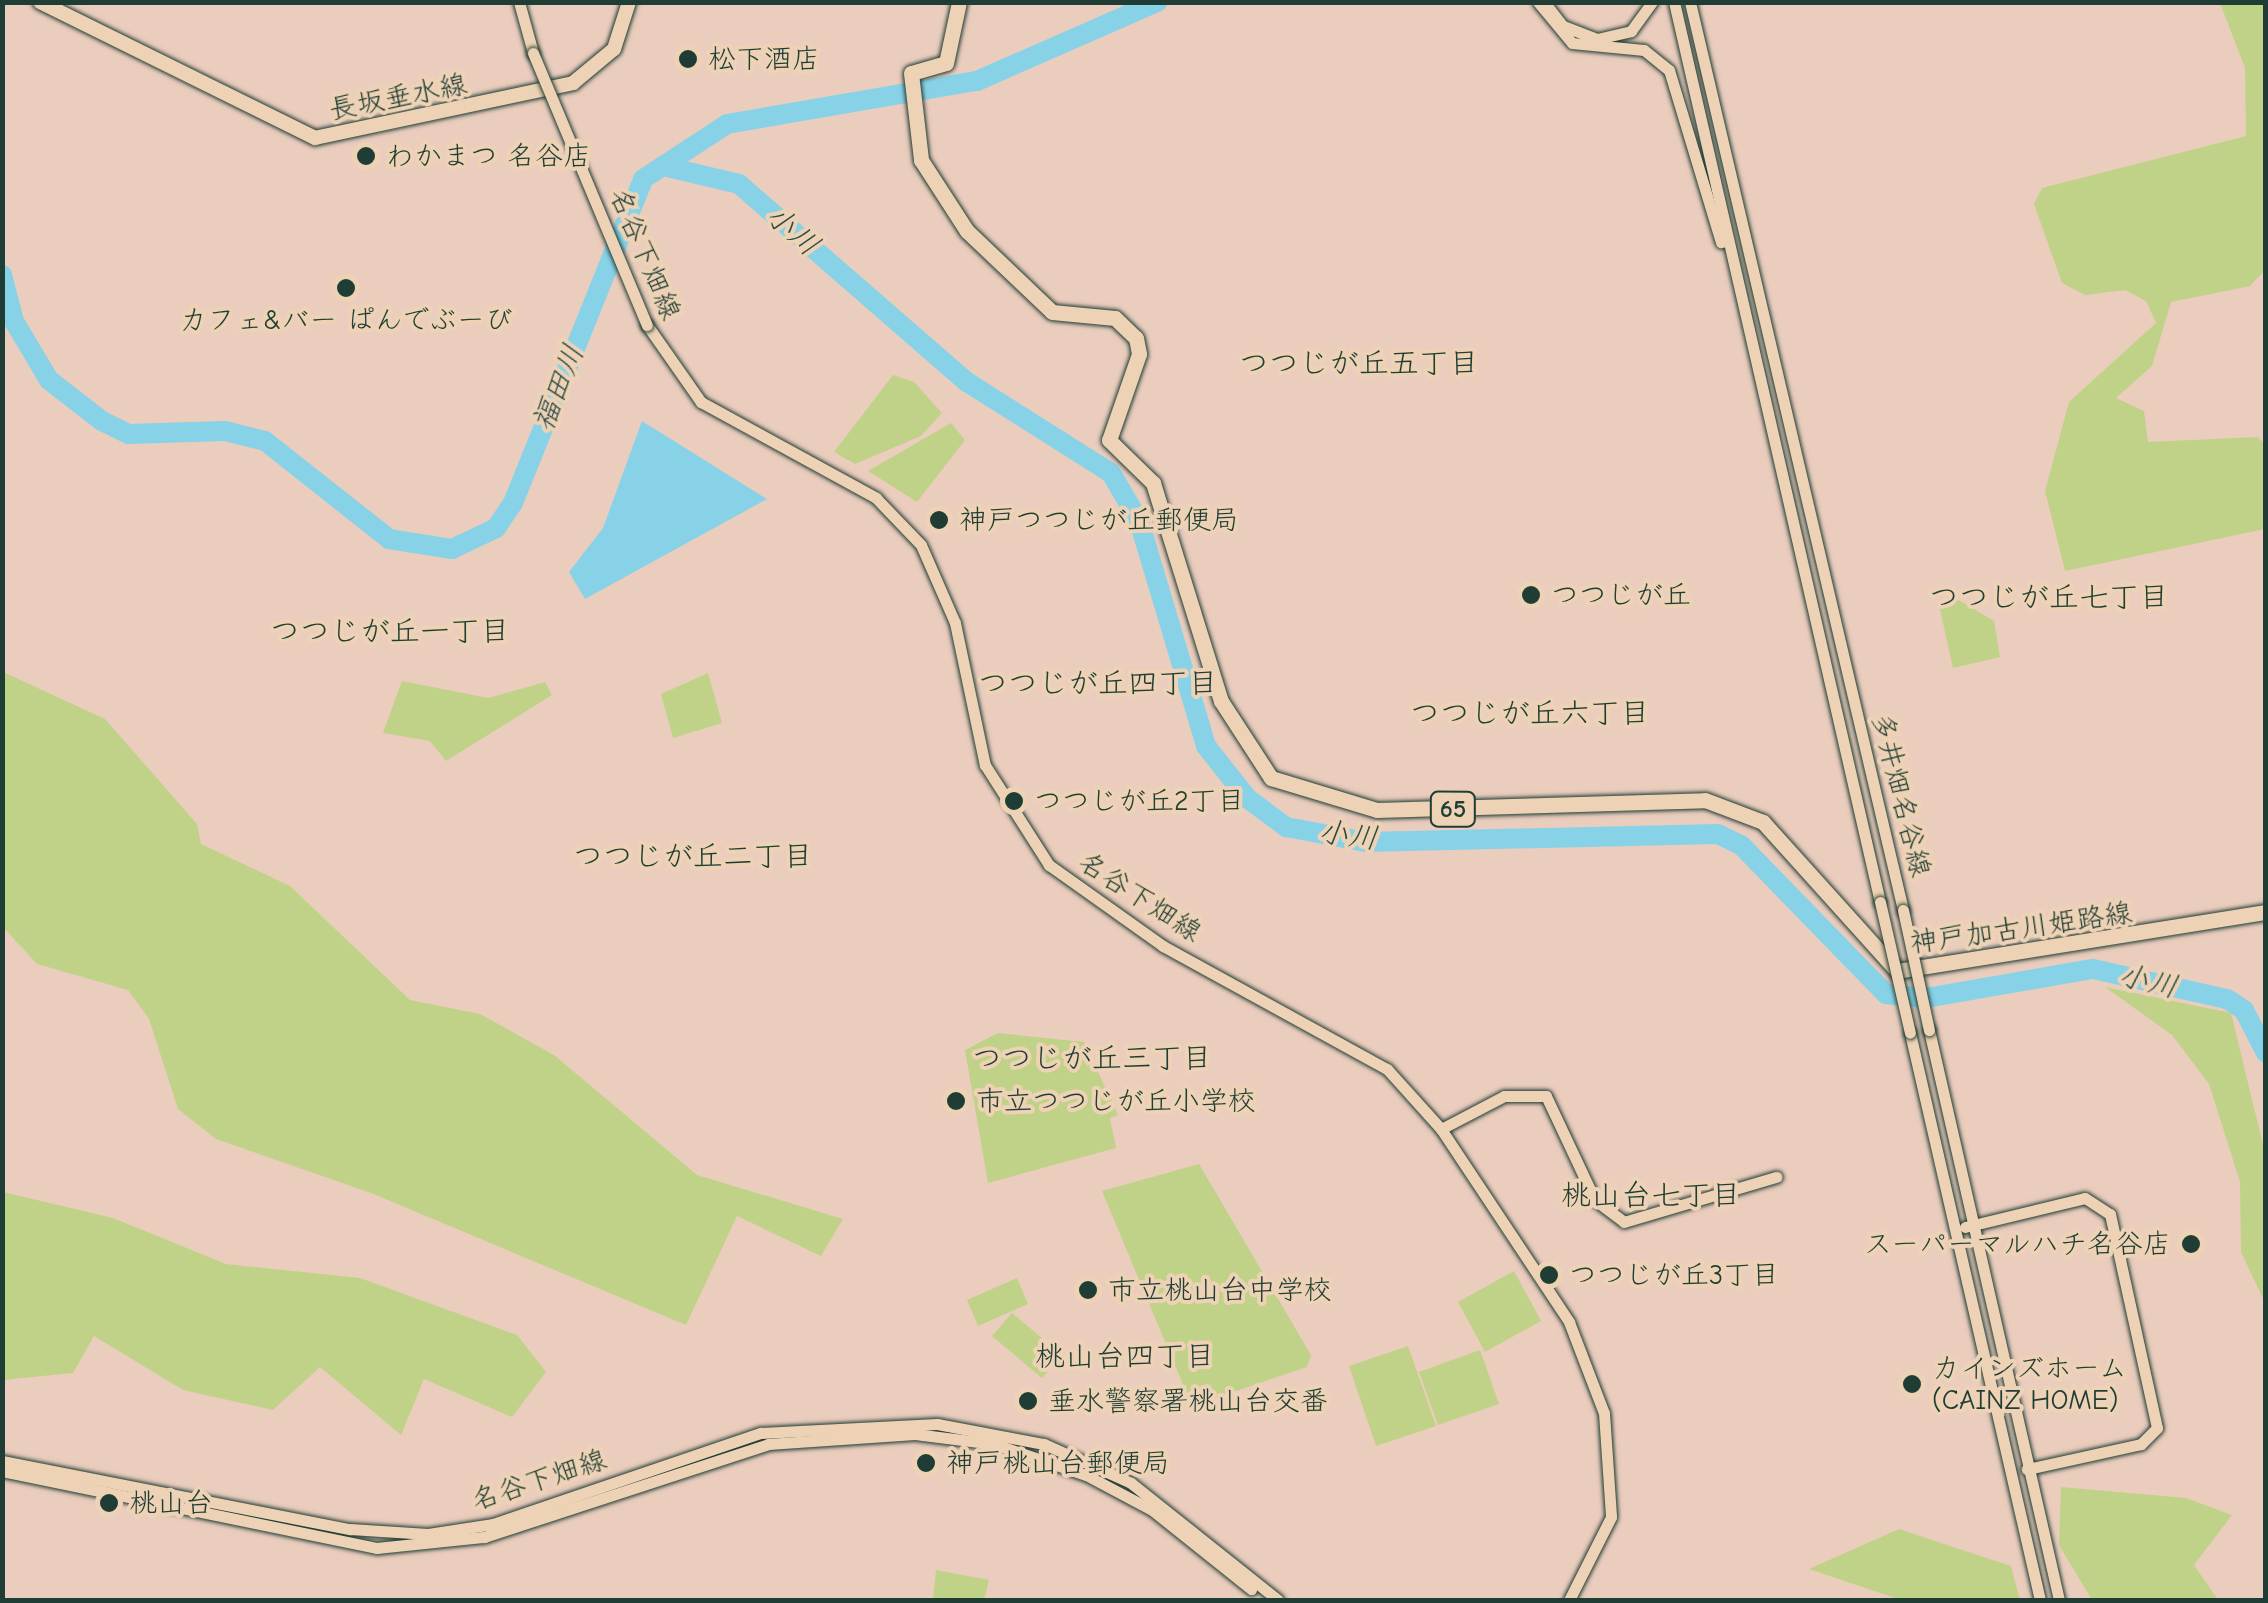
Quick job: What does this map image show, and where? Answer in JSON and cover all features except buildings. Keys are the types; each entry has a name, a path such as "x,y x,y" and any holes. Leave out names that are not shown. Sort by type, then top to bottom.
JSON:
{"main road":[{"name":"長坂垂水線","path":"40,2 315,138 573,83 614,48 629,2"},
{"name":"神戸加古川姫路線","path":"959,2 946,63 910,73 921,160 967,231 1052,312 1115,318 1136,338 1139,354 1109,440 1153,483 1227,716 1271,778 1377,810 1705,800 1763,822 1897,971 1969,967 2266,912"}],"street":[{"name":"名谷下畑線","path":"520,2 533,53 647,325 701,402 876,498 921,545 955,623 985,765 1049,865 1162,946 1388,1069 1442,1129 1569,1322 1604,1413 1611,1516 1569,1600"},
{"path":"1541,2 1563,26 1598,40 1630,31 1652,2"},
{"path":"1541,2 1572,42 1644,50 1670,70 1746,322"},
{"name":"多井畑名谷線","path":"1674,2 2040,1600"},
{"name":"多井畑名谷線","path":"1690,2 1903,910 1971,1226 2059,1600"},
{"path":"1442,1129 1504,1096 1546,1096 1595,1200 1624,1222 1776,1178"},
{"path":"1956,1229 2085,1198 2103,1203 2155,1400 2157,1428 2141,1444 2027,1469"},
{"name":"名谷下畑線","path":"2,1461 350,1529 428,1534 494,1524 761,1433 936,1424 1044,1444 1132,1483 1278,1600"},
{"name":"名谷下畑線","path":"2,1471 378,1548 484,1537 768,1444 914,1434 1024,1452 1128,1494 1266,1600"}],"green space":[{"path":"2220,3 2265,3 2265,270 2250,286 2171,302 2152,366 2116,398 2144,411 2148,442 2258,437 2265,445 2265,529 2065,571 2045,491 2069,402 2156,323 2146,301 2125,290 2085,295 2062,283 2034,204 2042,188 2246,136 2245,68"},
{"path":"893,375 914,382 942,413 921,436 855,464 834,452"},
{"path":"951,423 965,440 917,502 868,471"},
{"path":"1950,595 1994,621 2000,657 1953,668 1939,605"},
{"path":"3,672 105,719 197,824 201,844 290,886 410,1000 480,1014 554,1055 697,1175 843,1219 821,1256 737,1216 686,1325 371,1193 216,1139 178,1109 149,1019 128,990 37,964 3,927"},
{"path":"708,673 722,723 673,738 661,694"},
{"path":"402,681 488,698 545,682 552,695 446,761 430,741 383,733"},
{"path":"2105,987 2231,1013 2265,1153 2265,1303 2241,1252 2240,1182 2209,1084 2172,1035"},
{"path":"998,1033 1084,1042 1118,1115 1110,1118 1116,1148 988,1183 965,1050"},
{"path":"1199,1164 1311,1355 1307,1367 1192,1406 1102,1191"},
{"path":"3,1192 113,1218 226,1264 360,1278 517,1335 546,1372 512,1417 424,1379 401,1435 320,1367 273,1410 183,1390 94,1336 73,1373 3,1380"},
{"path":"1514,1271 1541,1321 1485,1352 1458,1302"},
{"path":"1017,1278 1028,1304 978,1326 967,1300"},
{"path":"1012,1313 1062,1355 1042,1378 992,1336"},
{"path":"1408,1346 1436,1426 1376,1446 1349,1366"},
{"path":"1480,1350 1499,1404 1438,1425 1419,1372"},
{"path":"2061,1487 2186,1498 2232,1515 2194,1565 2218,1600 2092,1600 2059,1545"},
{"path":"1899,1529 2011,1566 2020,1600 1901,1600 1809,1569"},
{"path":"936,1570 989,1580 984,1600 933,1600"}],"water":[{"path":"642,421 767,499 585,599 569,572 603,528"}],"waterway":[{"name":"福田川","path":"2,275 14,321 49,380 102,421 129,434 225,431 265,441 389,539 452,549 496,528 513,503 643,179 727,124 977,81 1157,2"},
{"name":"小川","path":"663,166 739,184 967,382 1111,473 1139,521 1206,746 1247,798 1286,827 1366,842 1718,834 1741,845 1886,994 1926,998 2093,969 2227,999 2244,1010 2266,1053"}],"place":[{"name":"松下酒店","path":"688,59"},
{"name":"わかまつ 名谷店","path":"366,156"},
{"name":"カフェ&バー ぱんでぶーび","path":"346,288"},
{"name":"神戸つつじが丘郵便局","path":"939,520"},
{"name":"つつじが丘","path":"1531,595"},
{"name":"つつじが丘2丁目","path":"1014,801"},
{"name":"市立つつじが丘小学校","path":"956,1101"},
{"name":"スーパーマルハチ名谷店","path":"2191,1244"},
{"name":"つつじが丘3丁目","path":"1549,1275"},
{"name":"市立桃山台中学校","path":"1088,1290"},
{"name":"カインズホーム (CAINZ HOME)","path":"1912,1384"},
{"name":"垂水警察署桃山台交番","path":"1028,1401"},
{"name":"神戸桃山台郵便局","path":"926,1463"},
{"name":"桃山台","path":"109,1503"}],"district":[{"name":"つつじが丘五丁目","path":"1359,364"},
{"name":"つつじが丘七丁目","path":"2049,598"},
{"name":"つつじが丘一丁目","path":"390,632"},
{"name":"つつじが丘四丁目","path":"1098,684"},
{"name":"つつじが丘六丁目","path":"1530,714"},
{"name":"つつじが丘二丁目","path":"693,857"},
{"name":"つつじが丘三丁目","path":"1092,1059"},
{"name":"桃山台七丁目","path":"1651,1196"},
{"name":"桃山台四丁目","path":"1125,1357"}]}
